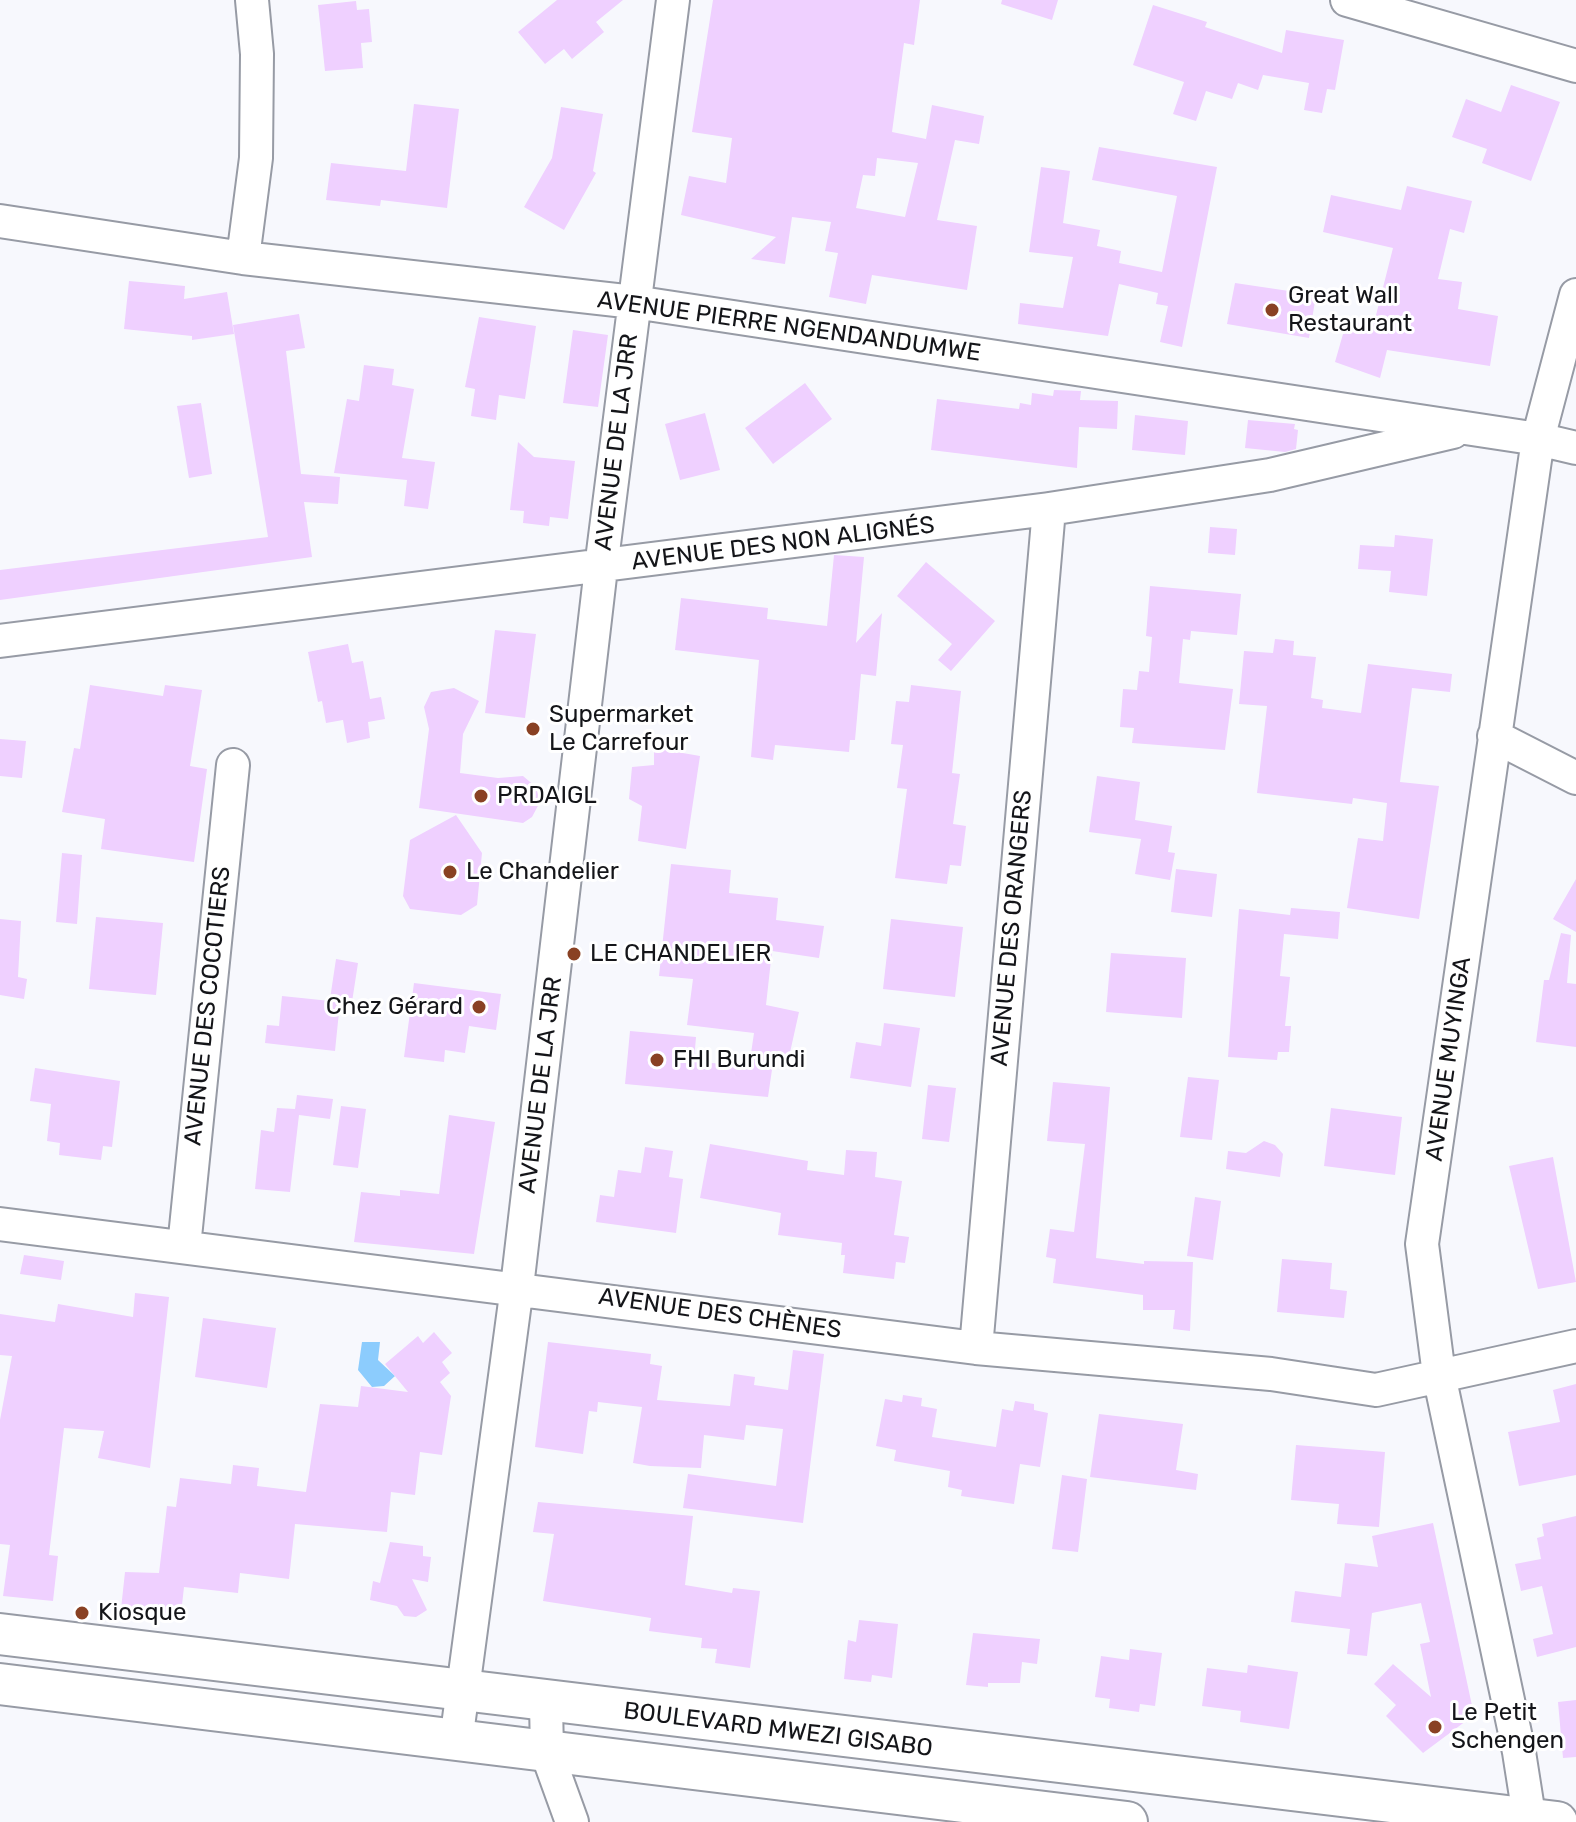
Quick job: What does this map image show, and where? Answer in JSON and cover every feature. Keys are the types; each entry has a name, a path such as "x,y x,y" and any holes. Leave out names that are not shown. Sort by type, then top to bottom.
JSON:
{"main road":[{"name":"BOULEVARD MWEZI GISABO","path":"0,1634 463,1690 546,1703 1539,1821"},
{"name":"BOULEVARD MWEZI GISABO","path":"0,1684 1127,1822"}],"street":[{"path":"243,258 256,158 257,54 252,0"},
{"name":"AVENUE DE LA JRR","path":"456,1741 517,1287 601,568 673,0"},
{"path":"1347,0 1576,66"},
{"name":"AVENUE PIERRE NGENDANDUMWE","path":"0,221 243,258 634,302 1538,439 1576,448"},
{"name":"AVENUE MUYINGA","path":"1539,1821 1439,1375 1422,1244 1538,439 1576,295"},
{"name":"AVENUE DES NON ALIGNÉS","path":"0,641 601,568 1049,509 1270,475 1379,452 1466,429"},
{"name":"AVENUE DES ORANGERS","path":"976,1348 1049,509"},
{"path":"1494,736 1576,778"},
{"name":"AVENUE DES COCOTIERS","path":"184,1247 233,765"},
{"name":"AVENUE DES CHÈNES","path":"0,1224 517,1287 976,1348 1271,1374 1376,1390 1576,1346"},
{"path":"546,1703 547,1753 572,1822"}],"water":[{"path":"362,1342 380,1342 378,1360 395,1376 384,1386 372,1387 358,1370"}],"building":[{"path":"557,0 623,0 596,22 604,32 572,59 564,49 545,64 518,32"},
{"path":"713,0 920,0 914,45 904,43 892,132 926,139 932,105 984,116 979,144 955,140 937,220 977,226 967,290 872,275 866,304 829,297 838,253 825,251 831,222 792,217 785,264 751,259 776,237 681,215 689,176 726,183 732,138 692,132","holes":["877,158 918,163 905,217 856,208 863,175 875,176"]},
{"path":"1002,0 1058,0 1052,20 1001,4"},
{"path":"356,1 357,10 369,9 372,42 361,43 363,68 325,71 318,5"},
{"path":"1153,5 1207,22 1205,27 1282,53 1286,30 1344,40 1335,90 1327,89 1322,113 1304,110 1309,83 1263,75 1258,90 1238,83 1232,99 1206,91 1196,121 1173,114 1184,82 1133,65"},
{"path":"1511,85 1560,102 1531,181 1482,163 1487,149 1452,137 1466,99 1501,112"},
{"path":"414,104 459,109 447,208 381,200 380,206 326,200 331,163 406,171"},
{"path":"561,107 603,114 593,171 596,173 564,230 524,207 552,158"},
{"path":"1099,147 1217,167 1182,347 1160,342 1168,306 1156,304 1158,293 1119,284 1108,336 1018,324 1020,303 1063,308 1073,257 1029,252 1041,167 1070,171 1063,223 1100,230 1097,246 1121,251 1119,263 1162,272 1177,196 1092,180"},
{"path":"1407,186 1472,201 1464,233 1450,229 1438,279 1462,282 1458,309 1498,316 1490,366 1387,350 1380,378 1335,362 1347,320 1373,327 1393,248 1323,232 1331,195 1401,210"},
{"path":"129,281 185,286 184,299 227,292 234,334 192,340 192,336 124,329"},
{"name":"Great Wall Restaurant","path":"1235,283 1316,295 1309,338 1227,324"},
{"path":"299,314 305,348 286,351 301,474 340,477 338,504 304,502 312,557 0,600 0,570 268,537 233,325"},
{"path":"479,317 536,326 525,399 499,395 496,420 471,416 475,389 465,387"},
{"path":"573,330 608,335 598,407 563,403"},
{"path":"364,365 394,369 392,385 414,389 402,458 435,462 428,509 404,506 407,480 334,473 347,399 359,401"},
{"path":"805,383 832,419 773,464 745,428"},
{"path":"1054,390 1081,391 1080,400 1118,401 1117,429 1079,427 1077,468 931,450 937,399 1019,409 1020,403 1031,405 1032,393 1053,396"},
{"path":"201,403 212,474 189,478 177,406"},
{"path":"705,413 720,470 680,480 665,424"},
{"path":"1135,415 1188,421 1185,455 1132,450"},
{"path":"1248,420 1295,424 1294,429 1298,430 1296,449 1285,452 1245,448"},
{"path":"518,442 534,457 575,461 568,519 550,517 549,526 523,523 524,511 510,510"},
{"path":"1210,527 1237,529 1235,555 1208,553"},
{"path":"1395,535 1433,539 1427,596 1389,592 1391,571 1358,569 1360,545 1394,547"},
{"path":"834,555 864,557 856,643 882,613 876,676 861,674 855,740 850,740 849,752 775,745 773,760 751,757 759,660 675,650 681,598 768,608 767,619 827,626"},
{"path":"926,562 995,621 951,671 938,660 952,644 897,596"},
{"path":"1150,586 1241,594 1237,635 1191,631 1190,640 1183,639 1179,683 1233,689 1225,750 1132,743 1134,728 1120,727 1123,689 1137,690 1139,671 1149,672 1152,637 1146,636"},
{"path":"495,630 536,634 525,718 485,713"},
{"path":"1275,639 1294,641 1293,655 1316,657 1311,698 1323,700 1322,708 1361,713 1368,664 1452,674 1450,692 1412,688 1400,782 1439,786 1419,919 1347,908 1358,838 1383,841 1387,803 1353,798 1352,804 1257,793 1267,706 1239,704 1244,651 1273,653"},
{"path":"348,644 352,663 363,661 370,699 381,697 385,719 368,722 370,738 347,743 343,720 326,723 322,701 318,702 308,652"},
{"path":"90,685 163,696 165,685 202,690 190,766 207,769 194,862 101,849 105,819 62,812 74,748 80,749"},
{"path":"911,685 961,691 952,773 960,774 953,824 966,826 961,866 950,865 947,884 895,878 907,789 897,788 903,745 891,744 896,701 909,702"},
{"path":"454,688 479,701 463,734 460,773 498,778 523,776 536,787 540,802 532,817 523,823 419,808 429,729 424,707 431,692"},
{"path":"0,739 26,741 22,778 0,776"},
{"path":"654,748 700,756 686,849 638,841 642,806 629,799 632,767 654,765"},
{"path":"1097,776 1140,782 1135,820 1172,826 1168,852 1175,853 1170,880 1135,874 1141,839 1089,832"},
{"path":"456,815 482,853 477,905 461,915 410,909 403,896 410,840"},
{"path":"62,853 82,855 77,924 56,922"},
{"path":"671,864 731,870 729,893 778,898 776,920 824,926 819,958 772,951 766,1005 799,1012 789,1057 774,1056 768,1097 625,1084 630,1031 696,1037 694,1061 749,1067 754,1033 687,1025 693,979 659,976"},
{"path":"1176,869 1217,874 1212,917 1171,912"},
{"path":"1576,879 1576,932 1553,919"},
{"path":"1291,908 1340,912 1338,939 1284,934 1280,976 1290,977 1285,1026 1291,1026 1289,1052 1278,1052 1277,1060 1228,1057 1239,909 1290,915"},
{"path":"96,917 163,923 156,995 89,989"},
{"path":"0,919 21,921 18,977 27,979 24,999 0,995"},
{"path":"891,919 963,927 955,997 883,989"},
{"path":"1561,933 1571,935 1567,983 1576,984 1576,1047 1536,1042 1544,980 1549,980"},
{"path":"1111,953 1186,958 1182,1018 1106,1012"},
{"path":"336,959 358,963 352,1002 330,999"},
{"path":"414,983 501,994 496,1030 469,1026 465,1053 445,1050 444,1062 404,1057"},
{"path":"282,996 340,1002 335,1051 265,1043 267,1025 279,1026"},
{"path":"884,1023 920,1028 911,1087 850,1078 856,1042 881,1046"},
{"path":"35,1068 120,1081 112,1147 103,1146 101,1160 59,1155 60,1143 47,1141 51,1104 30,1101"},
{"path":"1188,1077 1219,1080 1212,1140 1180,1137"},
{"path":"1053,1082 1110,1087 1096,1258 1144,1264 1144,1261 1193,1262 1190,1331 1173,1329 1175,1310 1143,1310 1143,1295 1053,1283 1056,1259 1046,1257 1050,1229 1074,1232 1085,1144 1047,1141"},
{"path":"928,1085 956,1088 949,1142 922,1139"},
{"path":"297,1095 333,1099 330,1119 299,1115 290,1192 255,1189 261,1130 274,1132 277,1108 295,1109"},
{"path":"341,1106 366,1109 358,1168 333,1165"},
{"path":"1331,1108 1402,1117 1395,1175 1324,1166"},
{"path":"449,1115 495,1122 474,1254 354,1242 361,1192 400,1196 400,1190 439,1194"},
{"path":"1264,1141 1275,1145 1283,1154 1280,1177 1226,1169 1228,1151 1246,1153"},
{"path":"710,1144 808,1161 807,1170 844,1175 846,1150 877,1152 875,1177 902,1181 894,1235 909,1237 905,1263 896,1262 894,1279 843,1273 845,1255 841,1255 842,1243 778,1235 781,1213 700,1198"},
{"path":"645,1147 673,1151 669,1177 683,1179 676,1233 596,1222 600,1195 614,1197 618,1170 641,1173"},
{"path":"1553,1157 1576,1282 1538,1289 1509,1166"},
{"path":"1195,1197 1221,1201 1213,1260 1187,1256"},
{"path":"24,1255 64,1261 61,1280 20,1274"},
{"path":"1282,1259 1332,1263 1330,1289 1347,1291 1344,1318 1277,1312"},
{"path":"135,1293 169,1297 150,1468 98,1458 104,1431 64,1428 49,1555 58,1556 53,1601 3,1596 10,1545 0,1544 0,1420 12,1356 0,1355 0,1314 55,1322 58,1304 133,1317"},
{"path":"203,1318 276,1328 267,1388 195,1377"},
{"path":"434,1332 452,1353 442,1362 450,1373 440,1382 451,1396 442,1455 420,1452 415,1495 391,1492 387,1532 295,1524 289,1579 240,1573 238,1593 184,1587 181,1614 121,1609 125,1572 159,1573 167,1506 176,1507 180,1478 231,1484 233,1465 259,1468 257,1486 306,1492 320,1404 358,1407 361,1386 408,1392 385,1364 418,1336 423,1343"},
{"path":"548,1342 651,1354 650,1364 662,1366 657,1400 730,1406 734,1374 755,1377 754,1385 788,1390 793,1350 824,1354 803,1523 683,1508 688,1474 776,1486 783,1429 746,1425 744,1440 704,1435 701,1468 650,1466 633,1463 642,1407 598,1402 597,1412 589,1411 583,1454 535,1447"},
{"path":"1576,1384 1576,1475 1519,1486 1508,1432 1560,1422 1553,1390"},
{"path":"903,1395 922,1398 921,1406 937,1409 932,1437 996,1447 1002,1409 1013,1411 1015,1401 1034,1404 1034,1410 1048,1413 1040,1467 1020,1464 1014,1504 961,1496 962,1490 948,1487 950,1471 894,1461 896,1450 876,1446 885,1399 902,1402"},
{"path":"1099,1414 1183,1424 1176,1470 1198,1474 1196,1490 1090,1477"},
{"path":"1296,1445 1385,1452 1379,1527 1337,1524 1339,1504 1291,1500"},
{"path":"1062,1475 1087,1479 1078,1552 1052,1549"},
{"path":"538,1502 693,1516 685,1585 732,1593 733,1588 760,1591 750,1668 715,1663 717,1649 701,1648 702,1638 649,1631 651,1618 543,1601 554,1534 533,1532"},
{"path":"1576,1516 1576,1647 1537,1657 1533,1639 1553,1634 1542,1586 1521,1591 1515,1564 1541,1559 1537,1538 1544,1536 1542,1524"},
{"path":"1433,1523 1474,1715 1423,1753 1386,1716 1396,1705 1374,1684 1393,1664 1431,1697 1420,1644 1430,1642 1421,1603 1372,1613 1367,1656 1347,1654 1350,1629 1291,1622 1295,1591 1341,1597 1345,1563 1378,1567 1372,1536"},
{"path":"390,1542 423,1546 423,1556 431,1557 428,1582 412,1579 427,1610 416,1617 404,1616 397,1606 370,1600 373,1581 380,1583"},
{"path":"859,1620 898,1624 892,1678 872,1675 871,1682 844,1679 848,1640 856,1642"},
{"path":"973,1633 1040,1639 1037,1664 1022,1662 1020,1683 988,1683 988,1687 966,1685"},
{"path":"1130,1649 1162,1653 1155,1706 1140,1704 1139,1712 1109,1708 1110,1699 1095,1697 1101,1656 1129,1660"},
{"path":"1248,1665 1298,1672 1289,1729 1240,1722 1241,1711 1202,1706 1207,1668 1247,1673"},
{"path":"1576,1700 1576,1757 1563,1758 1558,1702"}],"place":[{"name":"Great Wall Restaurant","path":"1272,310"},
{"name":"Supermarket Le Carrefour","path":"533,729"},
{"name":"PRDAIGL","path":"481,796"},
{"name":"Le Chandelier","path":"450,872"},
{"name":"LE CHANDELIER","path":"574,954"},
{"name":"Chez Gérard","path":"479,1007"},
{"name":"FHI Burundi","path":"657,1060"},
{"name":"Kiosque","path":"82,1613"},
{"name":"Le Petit Schengen","path":"1435,1727"}]}
